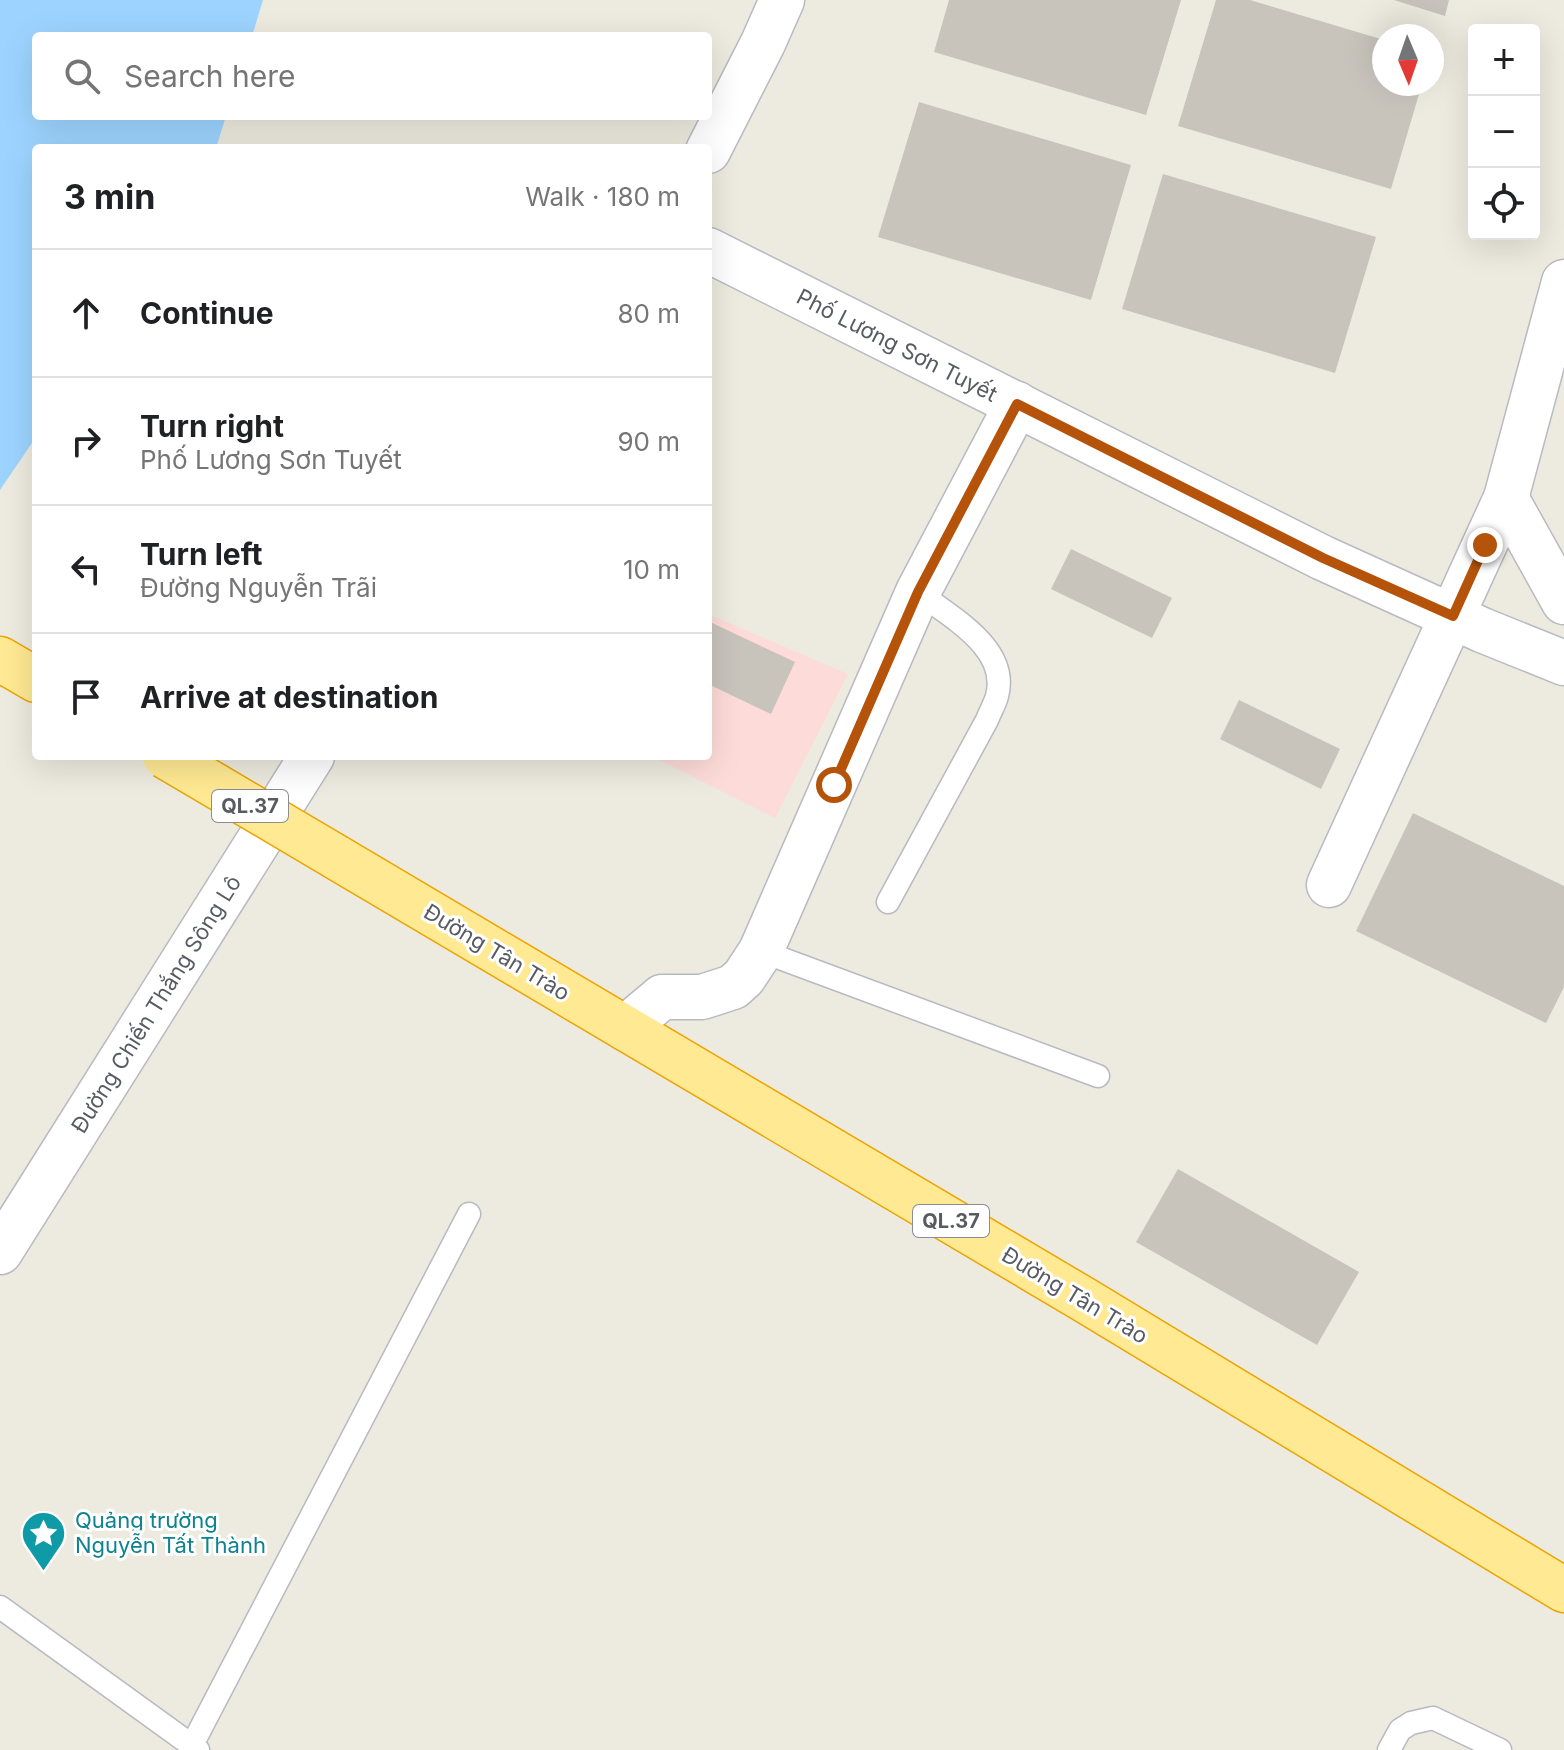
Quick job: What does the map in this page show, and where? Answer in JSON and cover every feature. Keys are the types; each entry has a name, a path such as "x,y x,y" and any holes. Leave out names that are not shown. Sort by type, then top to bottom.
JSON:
{"highway":[{"path":"0,659 32,678"},
{"name":"Đường Tân Trào","path":"172,760 1110,1315 1564,1590"}],"street":[{"path":"712,144 782,0"},
{"name":"Phố Lương Sơn Tuyết","path":"712,252 1323,558 1564,663"},
{"path":"1329,885 1506,498 1564,282"},
{"path":"625,1028 662,997 702,997 733,987 744,977 761,951 918,592 1017,404"},
{"path":"1506,498 1564,602"},
{"name":"Đường Chiến Thắng Sông Lô","path":"0,1252 309,760"}],"lane":[{"path":"888,902 987,720 998,694 997,673 990,652 977,637 918,592"},
{"path":"761,951 1098,1076"},
{"path":"0,1607 195,1748 469,1214"},
{"path":"1389,1750 1400,1730 1411,1723 1433,1718 1500,1750"}],"shaded area":[{"path":"712,616 848,674 775,818 659,760 712,760"}],"water":[{"path":"0,0 263,0 253,32 32,32 32,120 225,120 217,144 32,144 32,443 0,490"}],"building":[{"path":"949,0 1181,0 1146,115 934,52"},
{"path":"1216,0 1250,0 1372,36 1372,96 1418,96 1391,189 1178,126"},
{"path":"1394,0 1449,0 1445,16"},
{"path":"919,102 1131,165 1091,300 878,237"},
{"path":"1163,174 1376,237 1335,373 1122,309"},
{"path":"1071,549 1172,598 1152,638 1051,589"},
{"path":"712,623 795,662 771,714 712,686"},
{"path":"1239,700 1340,749 1321,789 1220,739"},
{"path":"1413,813 1564,886 1564,987 1546,1023 1356,931"},
{"path":"1178,1169 1359,1272 1317,1345 1136,1242"}],"place":[{"name":"Quảng trường Nguyễn Tất Thành","path":"44,1572"}],"route":[{"path":"834,785 918,592 1017,404 1323,558 1453,616 1485,545"}]}
